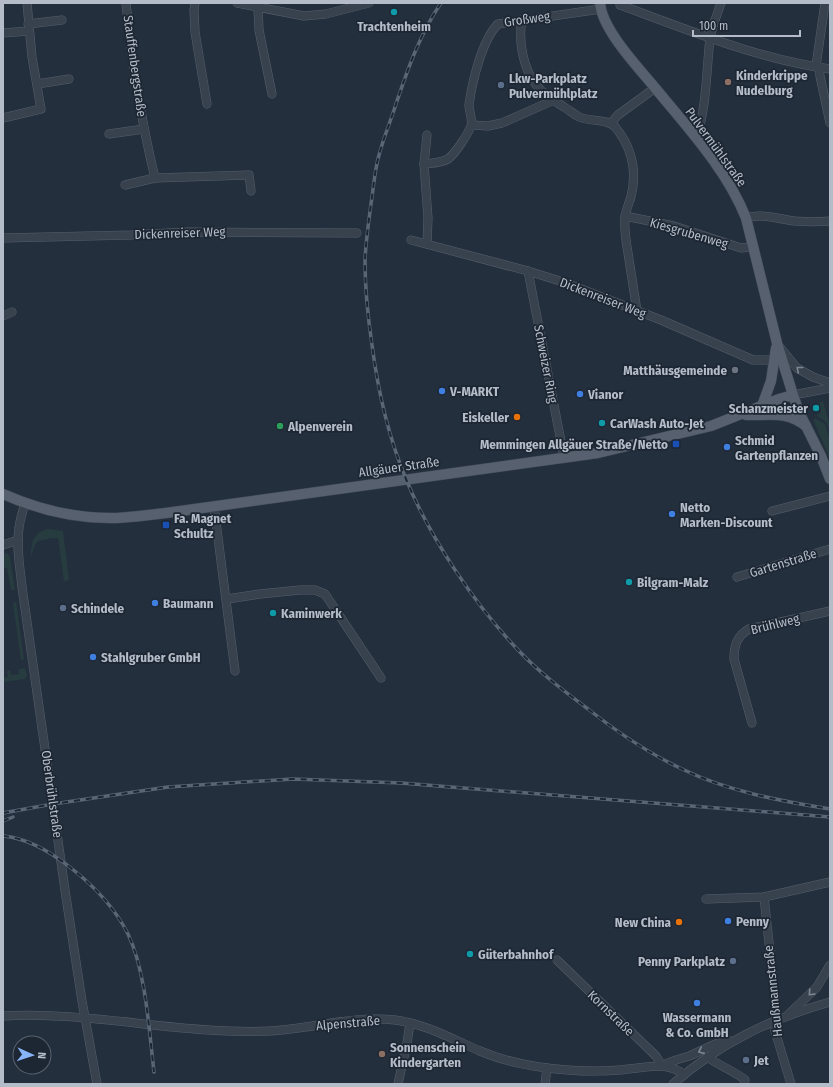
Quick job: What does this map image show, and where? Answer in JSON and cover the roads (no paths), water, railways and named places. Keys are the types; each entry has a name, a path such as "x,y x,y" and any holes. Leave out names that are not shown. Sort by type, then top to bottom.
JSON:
{"main road":[{"name":"Pulvermühlstraße","path":"601,6 604,19 632,60 694,136 731,186 746,218 777,342 794,395 830,479"},
{"path":"762,406 772,381 777,342"},
{"name":"Allgäuer Straße","path":"3,494 25,503 57,512 83,516 116,518 149,515 598,453 711,426 794,395"},
{"path":"741,415 773,414 787,416 798,420 806,426"}],"street":[{"path":"3,118 41,109 32,57 27,3"},
{"name":"Stauffenbergstraße","path":"126,3 132,58 144,129 155,178"},
{"path":"195,3 195,32 207,104"},
{"path":"237,3 304,16 312,16 369,3"},
{"path":"694,136 698,132 701,118 710,38 721,3"},
{"path":"825,3 817,67 830,123"},
{"path":"620,5 710,38 778,59 830,69"},
{"name":"Großweg","path":"472,125 469,107 472,90 486,41 491,31 498,24 601,6"},
{"path":"258,8 259,30 272,94"},
{"path":"3,33 62,20"},
{"path":"522,20 521,47 524,60 530,75 538,86 554,100 580,117 611,124 616,128 630,153 634,167 631,196 625,216 626,240 637,311"},
{"path":"37,84 70,79"},
{"path":"611,124 618,116 655,88"},
{"path":"424,164 437,163 448,159 459,146 472,125 488,126 502,123 554,100"},
{"name":"Stauffenbergstraße","path":"109,134 144,129"},
{"path":"427,135 424,164 428,218 427,244"},
{"path":"124,185 155,178 249,175 251,191"},
{"path":"746,218 766,215 796,221 830,221"},
{"name":"Kiesgrubenweg","path":"625,216 674,226 741,248 753,247"},
{"name":"Dickenreiser Weg","path":"3,238 187,232 357,233"},
{"name":"Dickenreiser Weg","path":"411,240 528,271 563,282 661,320 753,360 775,360"},
{"name":"Schweizer Ring","path":"528,271 564,457"},
{"path":"3,316 12,312"},
{"path":"777,342 797,368 813,377 830,383"},
{"path":"794,395 830,388"},
{"path":"772,511 830,496"},
{"name":"Oberbrühlstraße","path":"25,503 19,528 18,540 22,586 60,859 81,995 97,1084"},
{"path":"214,506 227,598 235,670"},
{"path":"3,545 18,540"},
{"name":"Gartenstraße","path":"737,577 830,549"},
{"path":"227,598 300,590 315,590 325,594 381,678"},
{"name":"Brühlweg","path":"752,723 734,658 734,650 737,639 743,632 749,629 830,611"},
{"path":"706,899 764,897 830,882"},
{"name":"Haußmannstraße","path":"764,897 776,1007 775,1031 791,1084"},
{"name":"Kornstraße","path":"557,960 656,1056 662,1066"},
{"path":"786,1017 817,987 830,965"},
{"path":"673,1084 706,1057 738,1038 775,1021 830,1002"},
{"name":"Alpenstraße","path":"3,1016 47,1015 183,1028 248,1031 271,1031 360,1020 395,1020 433,1030 500,1058 526,1065 593,1071 662,1066 680,1071 684,1074"},
{"path":"398,1084 410,1023"},
{"path":"662,1066 720,1042 738,1038"},
{"path":"706,1057 729,1071 742,1076 745,1080 744,1084"},
{"path":"545,1084 547,1068"}],"railway":[{"path":"441,3 426,28 414,55 381,149 375,176 365,260 369,324 374,362 381,396 394,446 416,501 455,570 502,633 527,659 561,689 610,726 657,756 699,777 754,794 830,809"},
{"path":"3,813 168,787 293,779 401,783 830,817"},
{"path":"3,821 13,817"},
{"path":"3,836 12,837 30,843 64,862 96,890 123,924 134,949 143,983 154,1072"}],"place":[{"name":"Trachtenheim","path":"394,12"},
{"name":"Kinderkrippe Nudelburg","path":"728,82"},
{"name":"Lkw-Parkplatz Pulvermühlplatz","path":"501,85"},
{"name":"Matthäusgemeinde","path":"735,370"},
{"name":"V-MARKT","path":"442,391"},
{"name":"Vianor","path":"580,394"},
{"name":"Schanzmeister","path":"816,408"},
{"name":"Eiskeller","path":"517,417"},
{"name":"CarWash Auto-Jet","path":"602,423"},
{"name":"Alpenverein","path":"280,426"},
{"name":"Memmingen Allgäuer Straße/Netto","path":"676,444"},
{"name":"Schmid Gartenpflanzen","path":"727,447"},
{"name":"Netto Marken-Discount","path":"672,514"},
{"name":"Fa. Magnet Schultz","path":"166,525"},
{"name":"Bilgram-Malz","path":"629,582"},
{"name":"Baumann","path":"155,603"},
{"name":"Schindele","path":"63,608"},
{"name":"Kaminwerk","path":"273,613"},
{"name":"Stahlgruber GmbH","path":"93,657"},
{"name":"Penny","path":"728,921"},
{"name":"New China","path":"679,922"},
{"name":"Güterbahnhof","path":"470,954"},
{"name":"Penny Parkplatz","path":"733,961"},
{"name":"Wassermann & Co. GmbH","path":"697,1003"},
{"name":"Sonnenschein Kindergarten","path":"382,1054"},
{"name":"Jet","path":"746,1060"}]}
